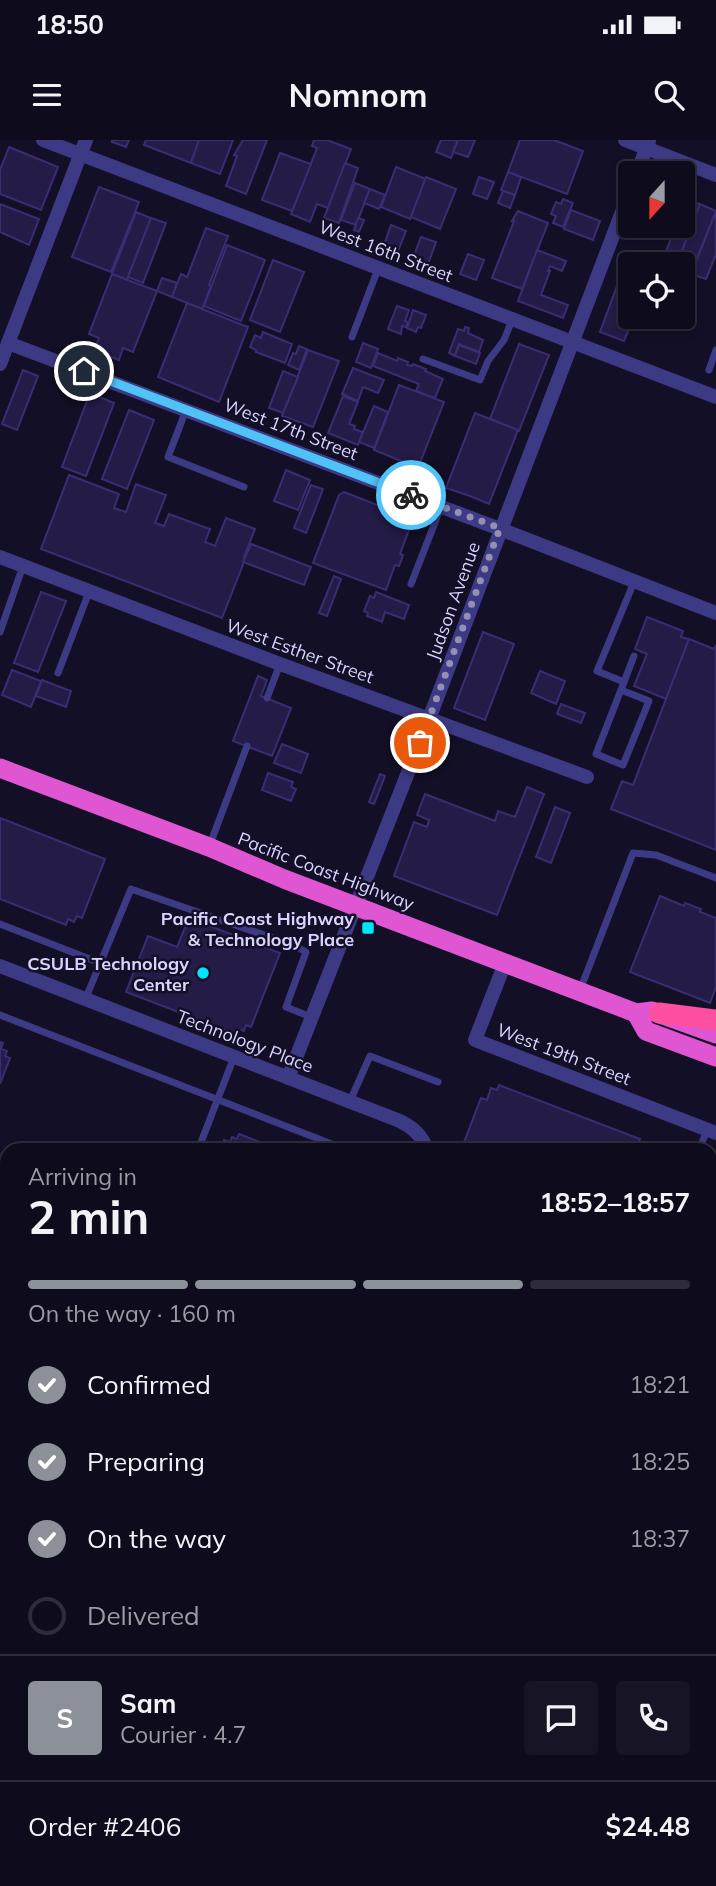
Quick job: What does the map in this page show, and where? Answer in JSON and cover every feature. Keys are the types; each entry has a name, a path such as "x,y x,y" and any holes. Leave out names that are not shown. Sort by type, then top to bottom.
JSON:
{"highway":[{"name":"Pacific Coast Highway","path":"0,768 636,1013 652,1011 716,1034"},
{"name":"Pacific Coast Highway","path":"636,1013 646,1031 710,1057"},
{"path":"659,1013 716,1020"}],"street":[{"name":"West 16th Street","path":"43,140 716,397"},
{"path":"0,364 86,140"},
{"path":"625,140 648,144 716,175"},
{"path":"642,161 648,144"},
{"name":"Judson Avenue","path":"288,1078 429,719 618,222"},
{"name":"West 17th Street","path":"8,343 500,528 716,614"},
{"name":"West Esther Street","path":"0,557 279,664 587,777"},
{"name":"West 19th Street","path":"505,962 475,1040 711,1132"},
{"name":"Technology Place","path":"0,966 400,1121 413,1128 424,1143"}],"lane":[{"path":"352,337 378,269"},
{"path":"423,359 480,380 488,361 504,340 512,320"},
{"path":"709,370 716,350"},
{"path":"186,410 168,457 244,487"},
{"path":"411,584 441,506"},
{"path":"0,632 23,566"},
{"path":"634,581 597,671 623,686 649,701 623,765 596,754 623,686 634,656"},
{"path":"58,673 89,592"},
{"path":"267,698 279,664"},
{"path":"209,847 247,746"},
{"path":"580,991 632,853 656,855 716,878"},
{"path":"85,1000 131,889 293,945 306,952 286,1007 311,1017"},
{"path":"0,924 100,963"},
{"path":"0,1015 329,1143"},
{"path":"350,1102 370,1056 438,1082"},
{"path":"201,1143 234,1057"}],"building":[{"path":"112,140 129,140 126,147"},
{"path":"146,140 199,140 191,163 144,145"},
{"path":"199,140 233,140 220,174 191,163"},
{"path":"243,140 267,140 246,194 226,186 237,156 234,155"},
{"path":"314,140 327,140 351,149 328,208 317,204 310,222 291,214 317,148 312,146"},
{"path":"441,140 458,140 451,158 436,152"},
{"path":"458,140 475,140 468,157 453,152"},
{"path":"520,140 554,140 583,151 567,194 508,172"},
{"path":"9,147 58,167 41,210 0,194 0,170"},
{"path":"280,153 311,164 292,211 262,200"},
{"path":"345,163 358,168 339,223 324,218"},
{"path":"396,167 426,179 410,219 381,207"},
{"path":"508,172 521,177 515,195 501,190"},
{"path":"426,177 456,189 440,229 411,217"},
{"path":"479,177 494,182 487,199 473,194"},
{"path":"355,183 370,189 356,225 341,220"},
{"path":"99,187 139,202 111,272 72,257"},
{"path":"370,189 385,195 379,209 364,203"},
{"path":"503,191 515,195 510,208 498,203"},
{"path":"563,199 573,203 563,227 553,223 556,216 551,214 556,202 561,204"},
{"path":"695,202 700,204 695,217"},
{"path":"0,204 39,219 29,245 0,232"},
{"path":"700,204 716,211 695,264 695,252 682,252 687,238 695,238 695,217"},
{"path":"571,210 600,221 593,240 564,229"},
{"path":"518,211 548,223 522,289 492,278"},
{"path":"136,212 151,218 127,280 112,274"},
{"path":"716,214 716,254 706,279 695,275 695,264"},
{"path":"151,218 166,223 143,283 128,277"},
{"path":"358,218 364,220 359,232 354,230"},
{"path":"391,225 406,231 396,256 382,251"},
{"path":"206,228 228,236 202,309 172,297 181,274 187,277"},
{"path":"421,237 436,242 427,267 412,261"},
{"path":"671,238 687,238 682,252 666,252"},
{"path":"227,245 265,260 241,321 204,306"},
{"path":"537,250 566,261 562,271 550,266 541,295 568,305 563,318 518,301"},
{"path":"468,254 484,260 476,280 460,274"},
{"path":"273,260 304,272 280,332 250,320"},
{"path":"112,274 157,291 133,352 123,348 119,360 94,351 99,338 89,334"},
{"path":"162,278 177,283 172,297 157,291"},
{"path":"618,283 618,329 629,329 624,341 600,332"},
{"path":"187,303 248,327 219,402 158,377"},
{"path":"397,306 409,310 405,321 408,322 406,327 402,326 401,334 388,329"},
{"path":"413,310 426,315 421,328 418,327 416,332 407,328"},
{"path":"465,327 469,328 468,333 483,340 479,352 459,344 455,356 449,353 458,329 464,331"},
{"path":"263,332 292,344 285,363 250,347 255,335 261,338"},
{"path":"363,343 378,349 371,368 356,362"},
{"path":"519,344 549,355 519,431 490,419"},
{"path":"459,345 480,353 476,364 455,356"},
{"path":"299,346 307,349 299,370 288,365"},
{"path":"308,350 339,361 313,427 282,416"},
{"path":"378,353 397,361 398,358 408,362 407,365 413,364 426,369 425,371 443,379 435,398 416,391 419,384 373,366"},
{"path":"353,368 384,380 378,393 363,387 358,401 342,394"},
{"path":"23,370 38,376 17,430 2,424"},
{"path":"283,371 298,377 283,413 269,408"},
{"path":"399,385 444,402 418,468 374,450"},
{"path":"90,393 114,403 86,476 62,467"},
{"path":"343,396 358,402 349,424 363,432 358,445 328,433"},
{"path":"374,406 388,412 374,448 359,442"},
{"path":"129,410 154,420 127,489 102,479"},
{"path":"475,413 518,430 489,504 446,488"},
{"path":"286,470 310,480 298,510 274,501"},
{"path":"69,475 119,494 114,508 126,512 136,484 166,495 155,523 164,526 169,514 210,529 205,542 215,546 226,518 255,529 222,618 41,549"},
{"path":"311,485 323,489 306,533 294,528"},
{"path":"344,492 413,519 400,554 403,555 399,566 395,565 386,590 313,563 339,495"},
{"path":"251,544 311,567 304,585 243,562"},
{"path":"334,576 341,579 327,616 319,613"},
{"path":"41,592 66,601 38,672 14,663"},
{"path":"376,592 409,605 404,619 385,612 382,622 367,616 368,613 364,611 370,596 374,598"},
{"path":"647,617 683,631 681,637 689,639 666,699 634,686 647,654 635,649"},
{"path":"483,632 514,644 485,720 454,708"},
{"path":"689,639 714,649 716,645 716,850 611,809 622,781 633,785"},
{"path":"12,670 41,681 31,707 2,695"},
{"path":"540,671 565,681 556,704 531,693"},
{"path":"258,676 267,680 261,696 291,708 272,756 233,741"},
{"path":"42,680 71,691 66,707 36,696"},
{"path":"561,704 585,713 581,723 557,714"},
{"path":"282,744 308,754 301,773 274,763"},
{"path":"268,773 293,782 291,787 296,789 291,801 262,790"},
{"path":"380,774 385,776 374,804 369,802"},
{"path":"527,787 544,794 497,915 394,876 414,822 427,827 429,820 417,815 425,794 495,821 498,811 515,817"},
{"path":"555,807 570,813 551,863 536,857"},
{"path":"0,818 105,859 82,918 77,916 74,922 68,919 66,925 0,899"},
{"path":"660,896 684,906 685,903 701,909 700,912 716,918 716,987 710,1003 630,972"},
{"name":"CSULB Technology Center","path":"189,918 280,953 251,1027 246,1025 244,1031 238,1029 236,1034 126,992 148,936 177,947"},
{"path":"0,1042 3,1043 1,1049 7,1051 5,1056 10,1058 0,1084"},
{"path":"499,1085 640,1139 638,1143 464,1143 481,1098 487,1100 491,1088 497,1090"},
{"path":"239,1134 263,1143 223,1143 224,1140 230,1142 232,1137 237,1139"}],"way so far":[{"path":"411,495 500,528 420,743"}],"place":[{"name":"Pacific Coast Highway & Technology Place","path":"368,928"},
{"name":"CSULB Technology Center","path":"203,973"}],"route":[{"path":"84,371 411,495"}]}
